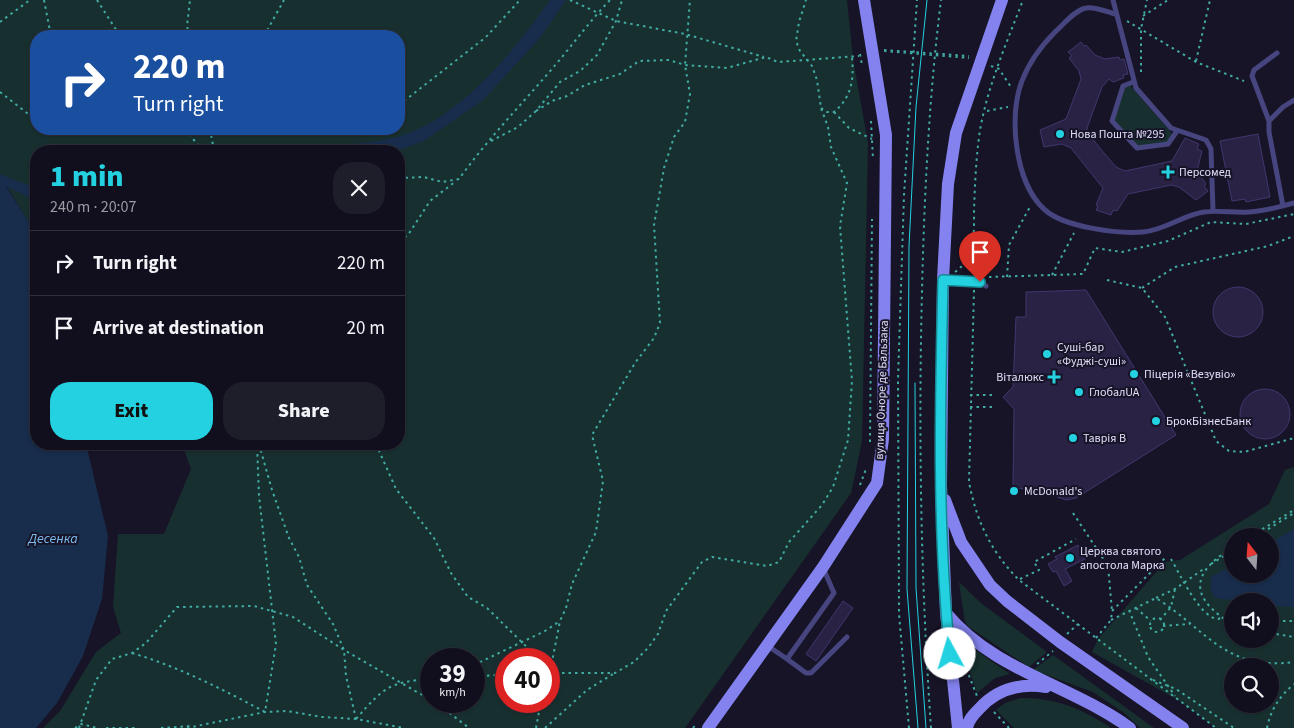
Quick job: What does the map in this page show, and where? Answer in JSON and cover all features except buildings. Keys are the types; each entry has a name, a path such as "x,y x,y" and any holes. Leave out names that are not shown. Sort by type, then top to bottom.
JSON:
{"street":[{"name":"вулиця Оноре де Бальзака","path":"703,724 767,645 823,567 877,483 883,439 886,135 869,53 864,0"},
{"path":"958,728 946,613 941,485 943,280 952,157 956,133 1002,0"},
{"path":"941,485 961,542 990,586 1060,642 1183,728"},
{"path":"946,613 964,633 1021,671 1093,703 1130,728"},
{"path":"967,728 974,714 998,692 1014,687 1034,685 1056,688"}],"lane":[{"path":"1084,0 1085,8"},
{"path":"1113,0 1133,82 1171,128 1206,140 1211,149 1213,211"},
{"path":"1115,14 1085,8 1064,24 1044,44 1022,81 1017,105 1016,139 1020,165 1030,191 1045,210 1078,224 1097,229 1143,232 1165,228 1197,213 1213,211 1250,212 1294,203"},
{"path":"1277,53 1254,70 1252,76 1270,121 1269,132 1283,206"},
{"path":"1133,82 1123,86 1112,122 1137,148 1168,144 1177,131"},
{"path":"1270,121 1283,107 1294,100"},
{"path":"943,280 980,282 986,286"},
{"path":"787,659 834,593 823,567"},
{"path":"767,645 806,673 811,673 847,637"}],"path":[{"path":"0,22 30,0"},
{"path":"44,0 50,30"},
{"path":"97,0 116,30"},
{"path":"189,30 190,0"},
{"path":"267,30 284,0"},
{"path":"405,100 486,37 520,0"},
{"path":"570,0 616,21 686,34 778,62 852,56 886,50 972,56 997,67 1018,98"},
{"path":"405,237 414,228 430,201 448,185 460,179 520,103 552,69 571,44 601,13 610,0"},
{"path":"488,142 518,128 536,111 560,82 580,71 597,55 616,21 622,0"},
{"path":"555,648 560,622 566,608 572,584 596,532 604,481 592,435 634,363 654,338 660,323 654,225 664,168 674,136 685,122 690,94 685,65 690,0"},
{"path":"545,728 587,690 634,662 648,648 658,634 666,611 702,562 712,557 766,566 779,562 789,542 822,505 833,487 841,465 848,440 852,381 840,226 847,183 831,147 828,127 821,108 817,80 808,60 800,51 796,41 799,22 806,0"},
{"path":"909,728 899,614 898,380 904,204 917,0"},
{"path":"930,728 922,582 920,417 924,187 934,53 941,0"},
{"path":"943,280 964,266 973,245 975,167 981,128 997,67 1023,0"},
{"path":"1133,82 1142,72 1141,29 1148,0"},
{"path":"1143,16 1168,0"},
{"path":"1196,62 1210,0"},
{"path":"1115,14 1196,62 1254,85"},
{"path":"869,53 913,52"},
{"path":"863,72 869,53"},
{"path":"934,53 981,61 997,67"},
{"path":"834,112 849,95 853,71 852,56"},
{"path":"536,111 585,85 620,74 639,61 669,60 685,65 727,68 766,57"},
{"path":"0,92 30,116"},
{"path":"987,111 1017,105"},
{"path":"821,108 827,112 834,112 849,128 873,139"},
{"path":"870,112 873,159"},
{"path":"190,135 198,145"},
{"path":"405,178 424,177 442,182 460,179"},
{"path":"1008,277 1009,245 1036,198"},
{"path":"983,278 1083,274 1095,248 1122,252 1168,240 1211,222 1246,224 1294,214"},
{"path":"870,443 872,218"},
{"path":"1052,275 1078,224"},
{"path":"1142,288 1175,267 1268,246 1294,236"},
{"path":"1107,280 1142,288 1165,317 1216,441 1229,451 1244,452 1294,438"},
{"path":"974,283 969,482 972,499 985,535 994,552 1019,580 1216,728"},
{"path":"970,395 992,395"},
{"path":"970,407 992,407"},
{"path":"258,450 259,496 276,644 265,712"},
{"path":"260,450 272,490 299,557 307,585 334,624 344,650 346,676 356,719"},
{"path":"379,450 396,489 434,538 451,573 468,597 487,608 530,648"},
{"path":"859,489 867,467"},
{"path":"1265,528 1294,512"},
{"path":"1269,528 1294,512"},
{"path":"1073,513 1108,566 1112,620"},
{"path":"1019,580 1039,570 1034,562 1076,539"},
{"path":"1222,617 1212,611 1200,594 1200,581 1208,567 1224,554"},
{"path":"1096,639 1112,620 1175,589 1184,581 1224,556"},
{"path":"1112,611 1165,558"},
{"path":"1171,559 1207,614 1213,619 1222,617"},
{"path":"1160,620 1170,607 1175,589"},
{"path":"1156,598 1229,654 1262,662 1294,662"},
{"path":"79,728 96,680 112,659 132,653 146,643 177,607 254,606 293,618 344,650 420,693"},
{"path":"1136,608 1151,621"},
{"path":"1129,610 1148,656 1164,683 1178,700"},
{"path":"1151,621 1155,619 1160,620"},
{"path":"1160,620 1163,626"},
{"path":"1279,620 1294,621"},
{"path":"1151,621 1150,628 1155,632 1160,631 1163,626"},
{"path":"485,660 524,642 560,622"},
{"path":"1163,626 1190,624"},
{"path":"1279,634 1294,637"},
{"path":"132,653 166,663 219,687 265,712"},
{"path":"560,672 615,673"},
{"path":"1151,679 1164,683 1234,728"},
{"path":"356,719 386,689 401,681 420,680"},
{"path":"1267,728 1270,712 1283,694 1294,684"},
{"path":"187,728 265,712 287,711 322,717 356,719 404,728"},
{"path":"992,711 1009,728"},
{"path":"449,713 469,728"},
{"path":"536,728 538,713"},
{"path":"81,724 84,728"},
{"path":"75,728 81,724 97,728"},
{"path":"693,728 703,724"},
{"path":"161,728 195,726"},
{"path":"106,728 136,728"}],"green space":[{"path":"0,0 847,0 853,59 868,143 862,441 851,493 685,728 43,728 60,711 96,652 121,633 113,607 118,534 164,534 191,469 184,450 405,450 405,145 30,145 30,228 28,221 0,175"},
{"path":"1129,84 1174,136 1168,144 1137,148 1112,121 1123,86"},
{"path":"1294,467 1294,728 1216,728 1178,700 1092,652 1098,639 1165,562 1180,560 1224,532 1224,583 1279,583 1279,528 1231,528 1269,504 1285,470"},
{"path":"959,582 982,604 1047,652 1029,667 969,627 965,622"},
{"path":"968,645 1010,674 995,678 977,693 966,660"},
{"path":"1053,655 1154,728 1140,728 1123,712 1093,692 1033,670"},
{"path":"1021,698 1057,702 1079,710 1111,728 1014,728 996,710 1005,703"}],"water":[{"path":"550,0 566,0 540,38 482,101 424,141 405,148 405,145 341,145 381,141 405,135 440,117 482,82"},
{"name":"Десенка","path":"0,174 30,186 30,198 6,186 28,221 30,228 30,450 87,450 108,536 102,599 83,656 57,703 36,728 0,728"},
{"path":"1294,529 1294,607 1279,606 1279,593 1224,593 1224,599 1215,598 1211,591 1211,577 1224,570 1224,583 1279,583 1279,538"}],"tram line":[{"path":"918,728 907,589 909,246 916,107 927,0"},
{"path":"915,383 916,588 926,728"}],"place":[{"name":"Нова Пошта №295","path":"1060,134"},
{"name":"Персомед","path":"1168,172"},
{"name":"Суші-бар «Фуджі-суші»","path":"1047,354"},
{"name":"Піцерія «Везувіо»","path":"1134,374"},
{"name":"Віталюкс","path":"1054,377"},
{"name":"ГлобалUA","path":"1079,392"},
{"name":"БрокБізнесБанк","path":"1156,421"},
{"name":"Таврія В","path":"1073,438"},
{"name":"McDonald's","path":"1014,491"},
{"name":"Церква святого апостола Марка","path":"1070,558"}],"route":[{"path":"950,654 946,613 941,485 943,280 980,282"}]}
